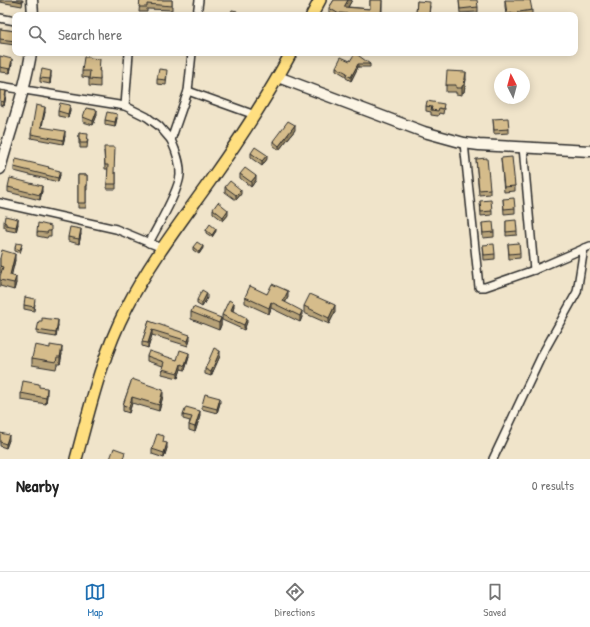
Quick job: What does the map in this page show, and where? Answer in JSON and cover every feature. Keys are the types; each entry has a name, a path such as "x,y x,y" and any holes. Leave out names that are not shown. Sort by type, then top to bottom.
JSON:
{"main road":[{"path":"314,12 320,0"},
{"path":"76,459 97,382 114,335 134,295 162,248 255,115 289,56"}],"street":[{"path":"32,0 33,12"},
{"path":"197,12 199,0"},
{"path":"0,18 12,20"},
{"path":"0,169 3,146 15,121 29,69 31,56"},
{"path":"125,106 130,56"},
{"path":"171,140 188,91 192,56"},
{"path":"278,77 424,132 464,143 590,151"},
{"path":"0,86 125,106 147,117 159,126 171,140 177,154 180,176 176,189 149,243"},
{"path":"188,91 255,115"},
{"path":"464,143 479,287 486,287 534,270 587,247"},
{"path":"523,147 534,270"},
{"path":"0,203 116,229 162,248"},
{"path":"493,459 543,353 577,292 587,247"}],"building":[{"path":"140,0 172,0 172,6 147,4 147,7 139,7"},
{"path":"334,0 348,0 344,7 370,9 370,0 382,0 381,12 336,12 329,8"},
{"path":"459,0 477,0 478,7 460,9"},
{"path":"505,0 530,0 532,10 507,12"},
{"path":"417,1 430,2 429,12 416,12"},
{"path":"0,29 12,31 12,41 0,39"},
{"path":"0,56 12,59 10,69 0,67"},
{"path":"353,56 359,56 370,64 358,64 351,77 336,67 341,57 350,61"},
{"path":"84,57 100,59 100,80 89,79 90,71 82,71"},
{"path":"42,69 51,71 50,79 40,78"},
{"path":"159,69 167,70 166,80 157,79"},
{"path":"447,71 466,72 464,85 462,88 456,88 456,85 446,85"},
{"path":"0,90 6,91 4,102 0,101"},
{"path":"427,101 444,104 443,109 439,108 438,111 431,110 432,107 426,106"},
{"path":"60,103 70,105 68,114 58,111"},
{"path":"36,105 45,107 41,127 65,131 63,140 31,134"},
{"path":"86,108 97,110 93,121 83,117"},
{"path":"107,112 117,114 115,122 105,120"},
{"path":"508,118 509,129 494,130 493,119"},
{"path":"288,121 295,125 279,146 273,141"},
{"path":"79,133 88,134 87,143 80,143"},
{"path":"104,147 115,147 114,173 116,173 116,184 107,184 108,165 105,165"},
{"path":"255,147 267,155 262,161 251,153"},
{"path":"512,157 515,186 504,187 501,158"},
{"path":"487,158 490,189 479,190 476,159"},
{"path":"16,159 60,171 58,178 14,167"},
{"path":"245,168 256,176 251,182 240,174"},
{"path":"78,175 87,175 86,203 78,203"},
{"path":"10,178 42,186 40,195 8,187"},
{"path":"230,181 241,190 236,195 225,187"},
{"path":"514,198 515,208 504,209 503,199"},
{"path":"491,200 492,211 481,212 480,201"},
{"path":"218,202 228,210 223,217 213,209"},
{"path":"5,216 18,219 16,227 6,225 4,222"},
{"path":"516,220 517,231 506,232 506,221"},
{"path":"493,222 494,232 483,233 482,223"},
{"path":"38,223 51,226 51,231 48,231 47,233 37,232"},
{"path":"210,224 216,229 212,235 206,230"},
{"path":"70,227 81,229 79,239 68,237"},
{"path":"197,242 203,246 199,252 193,247"},
{"path":"16,243 22,244 20,250 15,248"},
{"path":"519,243 520,253 509,254 508,244"},
{"path":"494,244 495,254 484,255 483,245"},
{"path":"2,250 15,254 10,275 16,277 14,283 0,280 3,267 0,266"},
{"path":"272,284 288,291 283,301 302,311 300,316 271,302 269,308 245,297 250,286 267,294"},
{"path":"202,290 207,293 202,303 197,300"},
{"path":"310,294 335,305 329,318 304,306"},
{"path":"25,297 35,299 34,307 24,305"},
{"path":"229,300 234,303 231,310 247,318 244,325 222,315"},
{"path":"193,307 221,318 219,323 191,312"},
{"path":"42,318 58,320 56,333 37,330 39,321 42,321"},
{"path":"149,321 190,335 188,341 152,330 148,343 142,342"},
{"path":"35,345 50,348 50,345 62,347 60,357 57,357 56,362 32,358"},
{"path":"214,348 220,351 211,372 205,369"},
{"path":"180,350 189,353 185,366 181,364 178,373 162,369 164,362 147,356 149,351 177,360"},
{"path":"132,379 163,390 159,405 132,397 129,407 123,405"},
{"path":"23,381 39,384 39,387 47,388 46,398 21,393"},
{"path":"205,394 220,398 217,409 202,405"},
{"path":"186,407 200,411 195,427 189,425 192,417 183,415"},
{"path":"0,433 9,435 6,444 0,442"},
{"path":"157,434 164,436 163,442 167,443 164,453 152,449"},
{"path":"114,448 125,452 123,459 110,459"}]}
